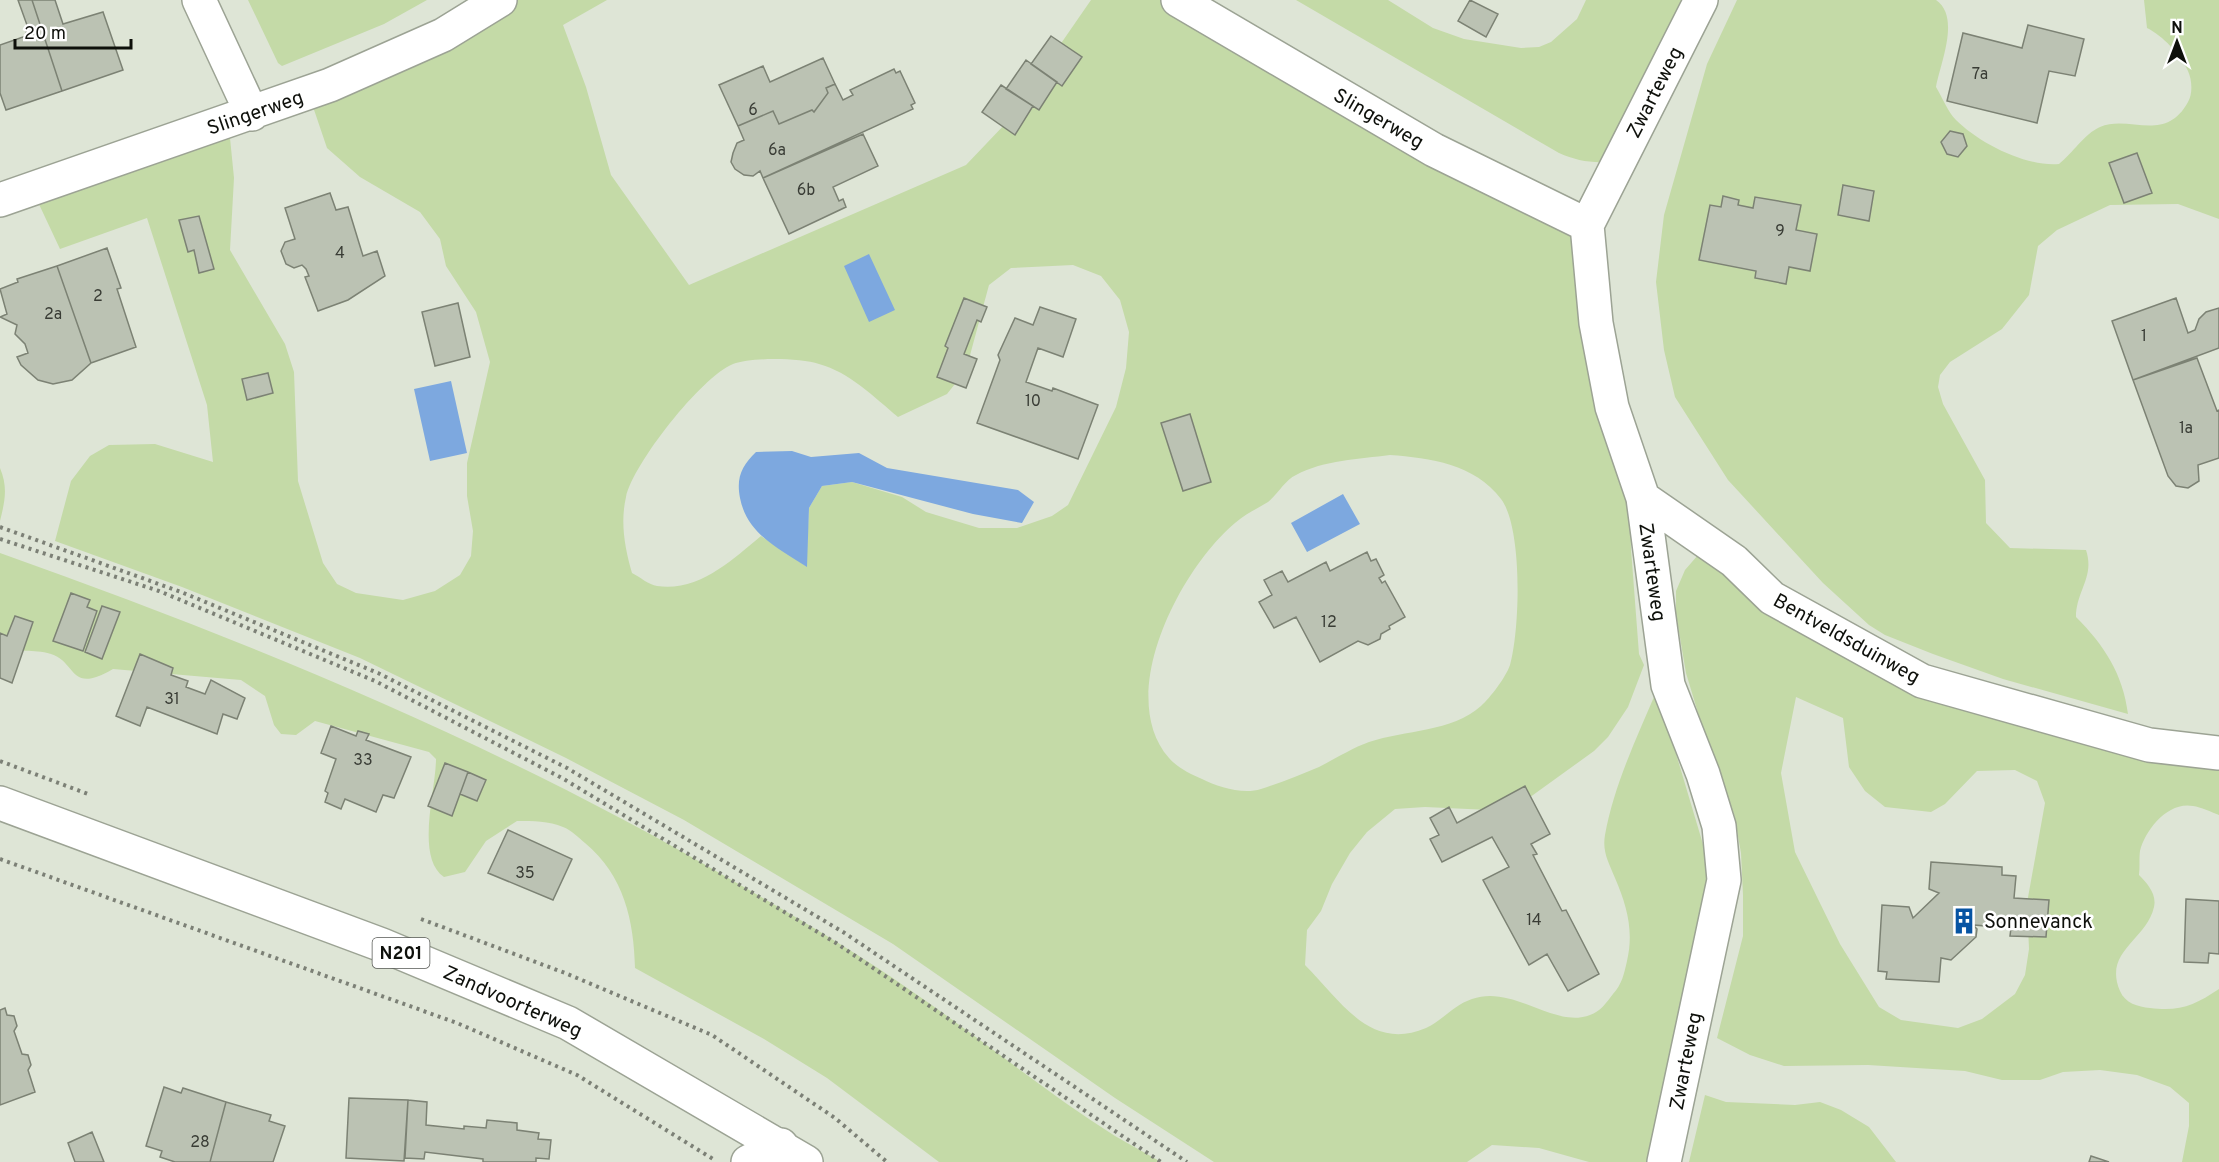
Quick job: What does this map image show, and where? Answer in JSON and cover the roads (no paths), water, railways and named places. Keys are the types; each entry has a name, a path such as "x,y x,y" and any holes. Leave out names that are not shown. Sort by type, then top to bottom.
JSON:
{"street":[{"path":"199,0 252,114"},
{"name":"Slingerweg","path":"0,200 330,86 443,35 500,0"},
{"name":"Slingerweg","path":"1178,0 1434,150 1587,225"},
{"name":"Zwarteweg","path":"1664,1162 1724,880 1719,826 1703,774 1668,685 1643,498 1612,407 1596,323 1587,225 1701,0"},
{"name":"Bentveldsduinweg","path":"1643,498 1734,561 1772,598 1922,681 2149,745 2219,753"},
{"name":"Zandvoorterweg","path":"0,803 382,945 568,1023 794,1154"},
{"path":"748,1162 794,1154"}],"water":[{"path":"869,254 895,310 869,322 844,266"},
{"path":"451,381 467,453 430,461 414,389"},
{"path":"792,451 811,457 859,453 887,468 1018,490 1034,502 1022,523 973,514 852,482 822,486 809,508 807,567 765,539 757,531 744,511 739,491 741,472 756,452"},
{"path":"1343,494 1360,524 1307,552 1291,523"}],"place":[{"name":"Sonnevanck","path":"1964,921"}]}
